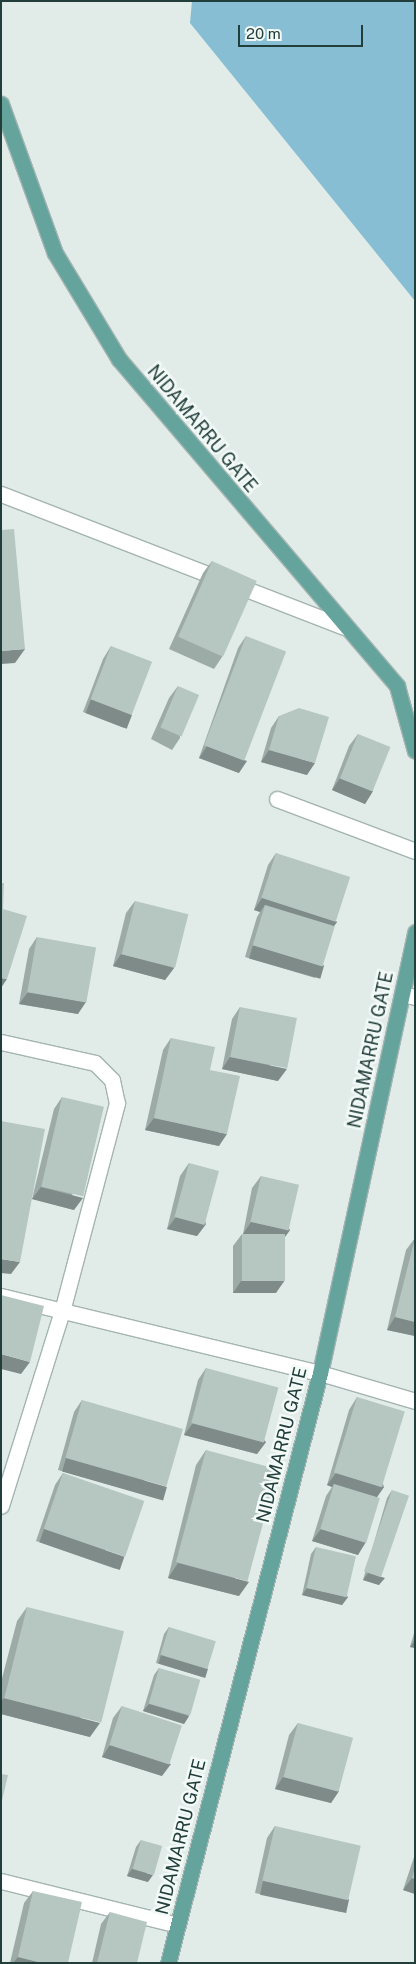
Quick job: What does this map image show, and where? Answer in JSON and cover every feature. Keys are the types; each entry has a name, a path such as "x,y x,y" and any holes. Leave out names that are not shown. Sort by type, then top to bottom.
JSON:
{"main road":[{"name":"NIDAMARRU GATE","path":"1,104 55,253 119,360 344,627 397,686 415,751"},
{"name":"NIDAMARRU GATE","path":"168,1963 320,1373 409,996 415,932"}],"street":[{"path":"1,494 344,627"},
{"path":"277,799 415,851"},
{"path":"1,1042 95,1063 112,1080 117,1104 62,1310 1,1506"},
{"path":"1,1296 320,1373 415,1401"},
{"path":"1,1882 178,1925"}],"water":[{"path":"192,1 415,1 415,301 190,23"}],"building":[{"path":"14,529 25,649 1,651 1,530"},
{"path":"212,561 257,581 223,657 178,637"},
{"path":"246,636 286,651 244,761 204,745"},
{"path":"111,646 152,662 132,715 91,699"},
{"path":"178,686 199,695 182,736 160,727"},
{"path":"299,708 329,717 315,763 269,750 279,716"},
{"path":"358,734 390,747 372,792 340,779"},
{"path":"276,853 350,877 336,922 261,898"},
{"path":"1,883 4,883 3,909 27,916 7,979 1,978"},
{"path":"135,901 188,914 175,968 122,954"},
{"path":"265,905 335,926 323,967 253,945"},
{"path":"37,937 96,947 86,1003 27,992"},
{"path":"240,1007 297,1018 287,1068 230,1057"},
{"path":"171,1038 215,1047 210,1070 240,1076 227,1134 154,1118"},
{"path":"62,1097 104,1107 83,1196 41,1187"},
{"path":"1,1121 45,1129 20,1262 1,1259"},
{"path":"189,1163 219,1171 204,1225 175,1217"},
{"path":"261,1176 299,1185 288,1231 250,1222"},
{"path":"242,1234 285,1234 285,1281 242,1281"},
{"path":"415,1238 415,1322 395,1317"},
{"path":"1,1295 44,1306 30,1362 1,1354"},
{"path":"206,1368 278,1387 264,1442 191,1423"},
{"path":"357,1397 405,1412 382,1487 334,1473"},
{"path":"82,1400 183,1429 166,1487 65,1458"},
{"path":"206,1450 277,1469 247,1581 176,1562"},
{"path":"63,1473 144,1501 125,1557 44,1529"},
{"path":"334,1484 380,1498 366,1543 320,1529"},
{"path":"392,1490 409,1496 381,1577 364,1571"},
{"path":"316,1547 356,1556 347,1597 307,1588"},
{"path":"27,1607 124,1631 101,1722 4,1698"},
{"path":"169,1627 216,1641 207,1669 161,1655"},
{"path":"159,1668 200,1680 190,1715 149,1704"},
{"path":"122,1706 182,1725 169,1764 109,1745"},
{"path":"298,1723 353,1738 339,1792 284,1777"},
{"path":"1,1774 8,1775 1,1805"},
{"path":"275,1826 361,1846 348,1900 262,1881"},
{"path":"141,1840 162,1846 154,1875 133,1869"},
{"path":"415,1868 415,1879 412,1878"},
{"path":"33,1891 82,1902 68,1963 42,1963 18,1957"},
{"path":"110,1912 147,1922 137,1963 97,1963"}]}
